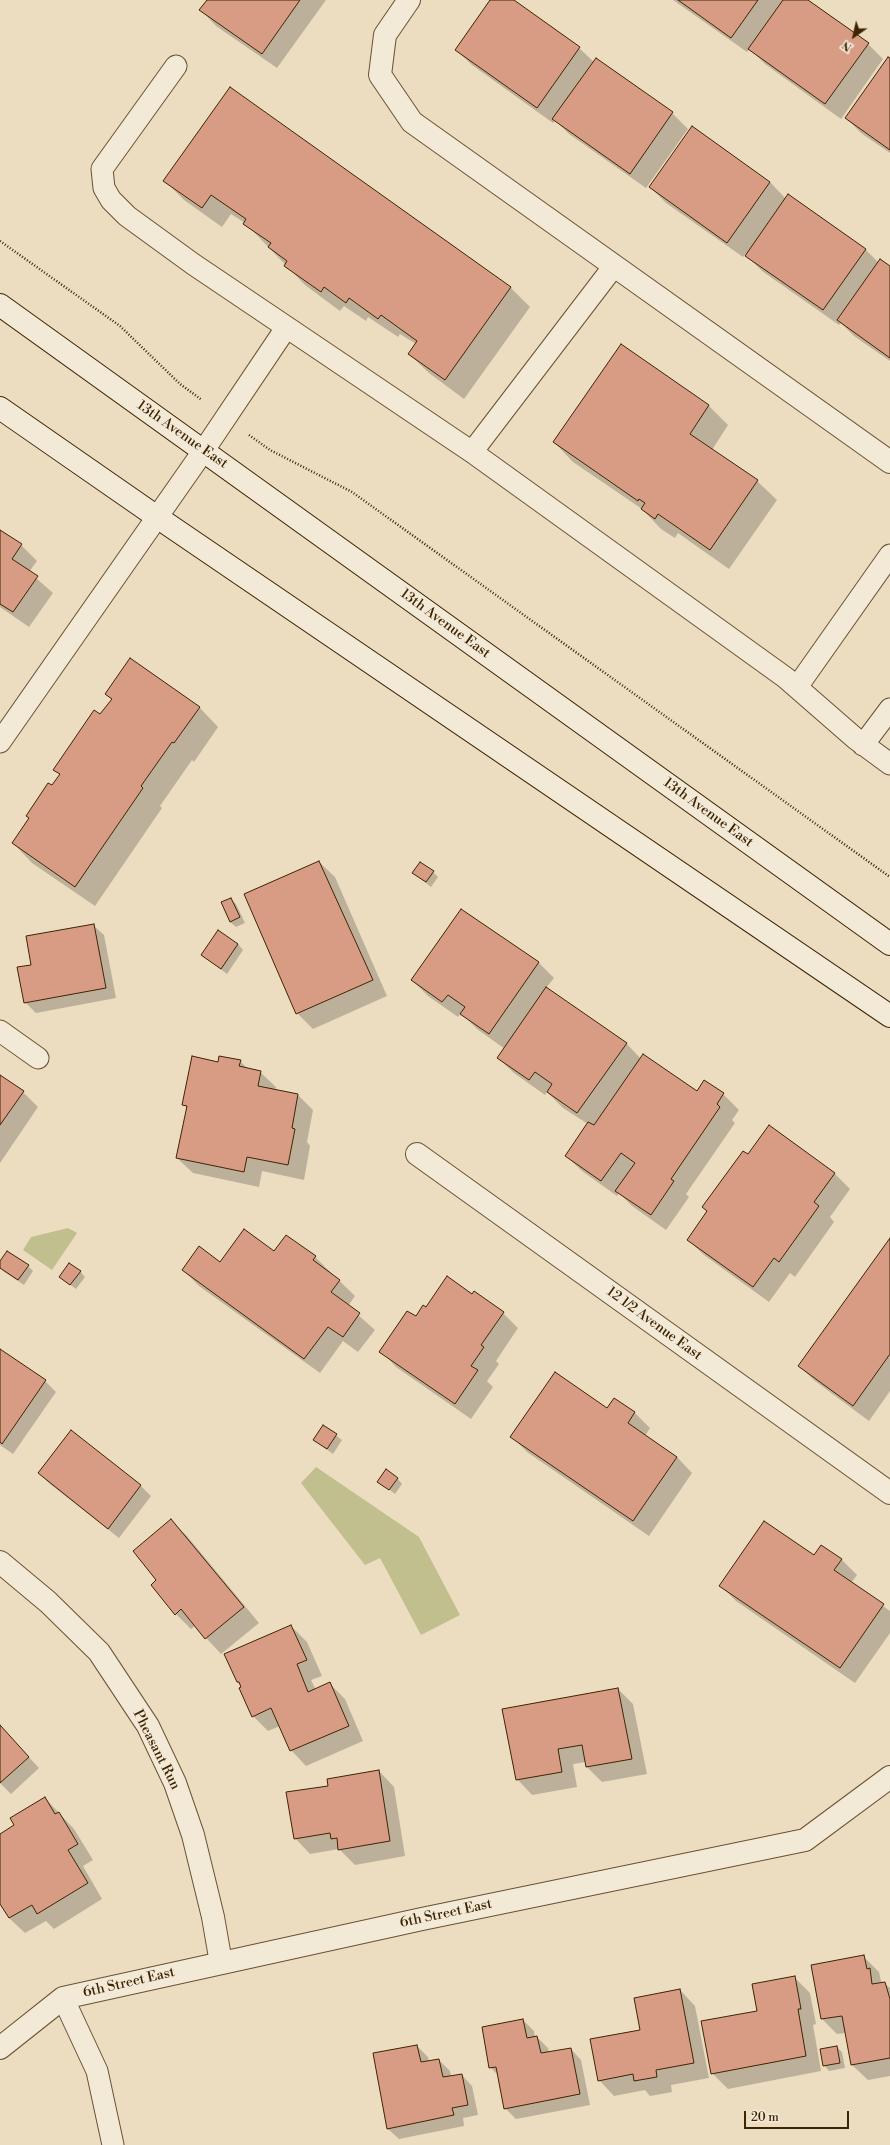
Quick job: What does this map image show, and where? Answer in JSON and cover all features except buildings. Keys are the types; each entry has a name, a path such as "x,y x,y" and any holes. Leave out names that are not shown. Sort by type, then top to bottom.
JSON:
{"street":[{"path":"410,0 385,35 380,75 412,122 890,462"},
{"name":"13th Avenue East","path":"0,306 204,450 890,944"},
{"path":"0,408 157,517 890,1016"},
{"name":"12 1/2 Avenue East","path":"417,1154 890,1493"},
{"name":"Pheasant Run","path":"0,1562 48,1602 99,1652 148,1726 175,1783 193,1835 213,1917 220,1963"},
{"name":"6th Street East","path":"0,2048 64,1998 220,1963 805,1840 890,1777"}],"lane":[{"path":"176,66 102,168 104,188 111,200 127,216 193,264 286,328 472,452 797,687 863,745 890,764"},
{"path":"472,452 614,266"},
{"path":"0,742 204,450 286,328"},
{"path":"797,687 890,555"},
{"path":"863,745 890,709"},
{"path":"0,1031 38,1058"},
{"path":"64,1998 97,2071 113,2145"}],"path":[{"path":"0,241 120,326 180,384 270,450 352,492 890,877"}],"shaded area":[{"path":"68,1228 77,1233 52,1270 23,1250 31,1237"},
{"path":"316,1467 419,1537 460,1615 421,1635 380,1558 365,1565 301,1483"}]}
